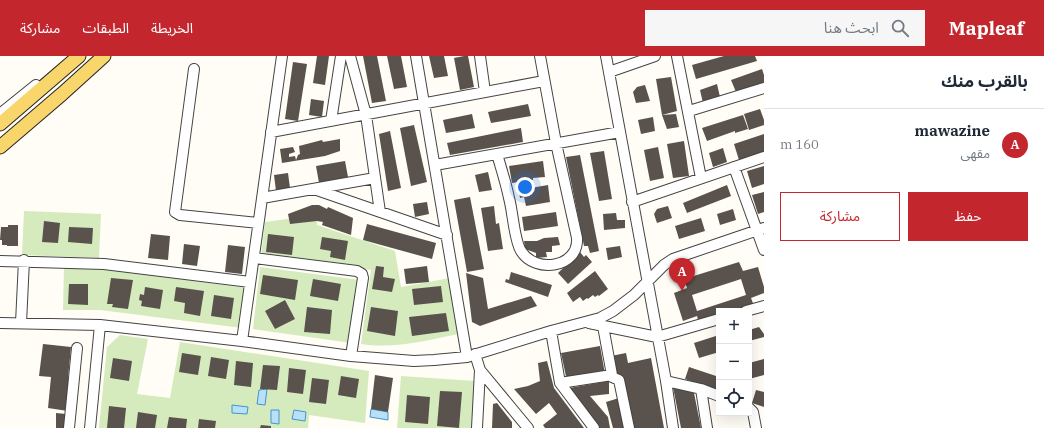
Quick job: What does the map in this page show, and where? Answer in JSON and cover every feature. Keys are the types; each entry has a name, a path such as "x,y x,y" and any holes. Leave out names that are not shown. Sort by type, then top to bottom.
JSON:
{"main road":[{"path":"0,124 79,56"},
{"path":"0,147 104,56"}],"street":[{"path":"0,114 70,56"},
{"path":"242,341 282,56"},
{"path":"331,121 341,56"},
{"path":"350,56 366,114 380,212"},
{"path":"416,56 447,236 471,356 480,370 528,428"},
{"path":"480,56 485,92"},
{"path":"497,154 521,251 530,260 544,265 551,266 562,262 575,250 577,245 540,56"},
{"path":"606,56 666,381 672,428"},
{"path":"609,72 655,56"},
{"path":"677,56 701,178"},
{"path":"194,69 175,212 180,215 258,223"},
{"path":"271,132 544,81"},
{"path":"688,112 764,88"},
{"path":"435,165 620,132"},
{"path":"632,202 764,157"},
{"path":"734,167 761,229 764,250"},
{"path":"262,198 374,178"},
{"path":"314,189 447,236"},
{"path":"0,323 100,325 242,341 351,356 414,361 471,356 551,331 600,318 613,311 634,295 664,265 673,259 761,229"},
{"path":"254,258 357,271 362,274 363,278 351,356"},
{"path":"0,261 24,260 104,264 250,282"},
{"path":"21,323 24,260"},
{"path":"752,309 764,306"},
{"path":"587,322 657,337 716,320"},
{"path":"90,428 100,325"},
{"path":"603,326 612,377 619,380 629,428"},
{"path":"551,331 560,383 594,428"},
{"path":"69,428 77,348"},
{"path":"477,428 480,370"},
{"path":"560,383 612,375"},
{"path":"666,381 701,389 716,395"},
{"path":"701,389 707,428"},
{"path":"752,411 756,428"}],"green space":[{"path":"24,211 101,214 99,258 22,255"},
{"path":"317,215 317,225 395,251 401,287 450,278 458,334 422,342 398,345 386,346 361,344 371,270 261,255 265,222"},
{"path":"260,267 360,280 351,343 253,329"},
{"path":"64,268 103,269 247,288 242,328 100,310 63,310"},
{"path":"120,335 148,339 137,394 170,398 180,342 369,371 365,423 309,415 308,428 99,428 107,347"},
{"path":"401,376 475,381 472,428 397,428"}],"water":[{"path":"267,389 265,405 257,404 259,390"},
{"path":"232,405 248,407 247,414 232,413"},
{"path":"371,409 388,412 388,420 370,417"},
{"path":"271,410 279,410 279,424 271,423"},
{"path":"294,410 306,412 305,421 292,419"}],"building":[{"path":"317,56 329,56 325,85 313,83"},
{"path":"363,56 377,56 386,101 372,103"},
{"path":"387,56 401,56 407,87 394,89"},
{"path":"429,56 444,56 448,76 434,78"},
{"path":"468,56 474,87 460,90 454,58"},
{"path":"724,56 755,56 757,61 696,79 692,65"},
{"path":"293,62 307,64 298,121 285,119"},
{"path":"762,69 764,82 736,92 731,80"},
{"path":"671,77 677,111 662,115 656,79"},
{"path":"717,84 720,97 703,103 700,90"},
{"path":"645,85 650,101 636,103 633,92 637,87"},
{"path":"311,99 324,101 322,117 309,115"},
{"path":"528,104 531,116 491,123 488,112"},
{"path":"760,109 764,120 764,125 749,130 744,114"},
{"path":"472,114 475,128 446,133 443,120"},
{"path":"676,114 679,127 667,129 662,115"},
{"path":"743,115 748,129 735,133 735,131 707,141 702,128"},
{"path":"653,117 655,131 641,134 638,120"},
{"path":"414,125 427,182 411,186 400,128"},
{"path":"521,128 523,142 450,155 447,143"},
{"path":"390,131 401,188 388,191 379,134"},
{"path":"764,134 764,153 739,160 734,144"},
{"path":"340,139 340,151 325,156 282,163 280,149 293,147 295,152 289,154 289,157 295,156 296,160 300,154 299,146 322,140 323,142"},
{"path":"684,141 689,176 673,178 667,144"},
{"path":"658,147 664,178 650,181 644,150"},
{"path":"723,148 727,162 713,167 709,153"},
{"path":"604,151 612,199 599,201 590,153"},
{"path":"580,155 599,251 590,253 588,246 584,246 566,157"},
{"path":"345,161 348,177 319,183 316,166"},
{"path":"543,161 545,177 512,183 509,166"},
{"path":"764,166 764,184 752,188 747,171"},
{"path":"488,172 492,190 479,192 475,175"},
{"path":"288,173 290,188 276,191 274,175"},
{"path":"548,185 550,202 526,206 524,197 520,198 519,190"},
{"path":"727,185 731,196 687,213 683,203"},
{"path":"764,192 764,212 758,214 752,195"},
{"path":"470,197 484,269 467,272 454,200"},
{"path":"427,202 429,214 415,217 413,204"},
{"path":"312,205 319,205 327,209 328,207 353,218 351,235 322,225 323,222 317,221 290,224 288,214"},
{"path":"494,206 496,224 499,223 503,249 488,251 481,208"},
{"path":"668,206 672,218 657,223 654,214 657,209"},
{"path":"733,209 736,220 720,225 717,214"},
{"path":"556,212 558,226 524,231 522,217"},
{"path":"616,213 617,220 625,220 625,228 604,230 603,214"},
{"path":"701,218 705,231 679,239 675,226"},
{"path":"44,221 60,223 58,243 42,242"},
{"path":"367,224 436,243 432,259 363,240"},
{"path":"8,225 18,225 18,246 2,245 2,240 0,240 1,227 8,227"},
{"path":"69,227 93,228 92,244 68,242"},
{"path":"151,234 170,236 168,260 148,258"},
{"path":"268,234 294,237 292,255 266,252"},
{"path":"322,237 348,241 345,260 330,257 331,251 320,249"},
{"path":"558,237 560,245 552,246 552,252 546,252 547,257 536,258 536,253 525,249 524,241 537,241 544,238"},
{"path":"184,244 200,246 197,266 182,264"},
{"path":"228,245 245,247 242,274 225,272"},
{"path":"620,246 622,257 608,260 606,248"},
{"path":"580,252 584,257 586,255 592,262 568,284 558,273"},
{"path":"739,262 743,271 758,267 764,287 764,293 751,298 754,306 748,308 716,308 716,318 699,324 697,316 683,321 674,293 687,288 684,279","holes":["741,279 746,295 697,311 692,295"]},
{"path":"376,266 384,267 383,277 395,279 392,292 372,289"},
{"path":"427,266 429,282 406,284 404,269"},
{"path":"595,271 608,289 599,296 598,295 595,297 593,295 583,301 580,297 573,302 567,293"},
{"path":"511,272 552,285 548,297 505,282 506,279 509,280"},
{"path":"466,273 483,278 488,309 531,296 537,306 480,326 472,322"},
{"path":"263,275 298,280 295,300 260,294"},
{"path":"111,278 133,280 128,309 112,307 113,304 107,304"},
{"path":"313,279 341,284 338,301 310,296"},
{"path":"69,284 88,284 88,305 68,304"},
{"path":"441,286 443,302 414,305 412,289"},
{"path":"145,287 163,290 160,309 141,306 142,301 139,300 140,294 144,295"},
{"path":"176,287 204,291 200,316 184,313 185,303 174,301"},
{"path":"214,295 234,298 231,319 211,316"},
{"path":"285,300 295,319 275,329 265,311"},
{"path":"307,307 332,310 330,334 304,332"},
{"path":"371,307 398,311 395,336 367,331"},
{"path":"446,313 449,331 412,336 409,317"},
{"path":"759,327 764,334 764,337 752,340 752,329"},
{"path":"716,336 716,353 699,358 694,343"},
{"path":"43,344 71,347 68,378 71,379 68,411 48,408 51,377 39,376"},
{"path":"600,346 605,374 567,381 561,353"},
{"path":"182,353 201,356 198,375 179,372"},
{"path":"626,353 628,363 651,358 664,428 631,428 620,374 614,374 611,356"},
{"path":"211,357 229,360 226,379 208,376"},
{"path":"113,358 132,361 129,381 110,378"},
{"path":"764,359 764,375 752,378 752,362"},
{"path":"236,361 253,363 251,387 234,385"},
{"path":"547,361 554,388 584,428 545,428 543,425 557,414 549,403 536,414 514,389 528,386 540,381 538,363"},
{"path":"263,365 280,366 277,390 260,389"},
{"path":"689,367 716,376 716,390 685,379"},
{"path":"289,368 306,370 303,394 287,392"},
{"path":"375,375 393,378 388,412 371,409"},
{"path":"341,376 359,379 356,398 338,395"},
{"path":"312,378 329,380 326,404 309,402"},
{"path":"609,381 609,394 590,396 608,417 610,428 596,428 569,388"},
{"path":"673,387 694,393 701,428 681,428"},
{"path":"756,390 764,392 764,407 752,403"},
{"path":"440,391 462,392 459,428 437,426"},
{"path":"407,395 430,397 428,424 405,422"},
{"path":"619,398 626,428 613,428 606,402"},
{"path":"497,403 512,422 512,428 492,428 493,404"},
{"path":"109,406 126,408 124,428 107,428"},
{"path":"138,412 157,415 155,428 136,428"},
{"path":"56,413 66,414 66,428 56,428"},
{"path":"169,417 187,419 186,428 167,428"},
{"path":"199,419 216,421 215,428 198,428"},
{"path":"261,425 271,426 271,428 260,428"}],"place":[{"name":"mawazine","path":"682,291"}]}
